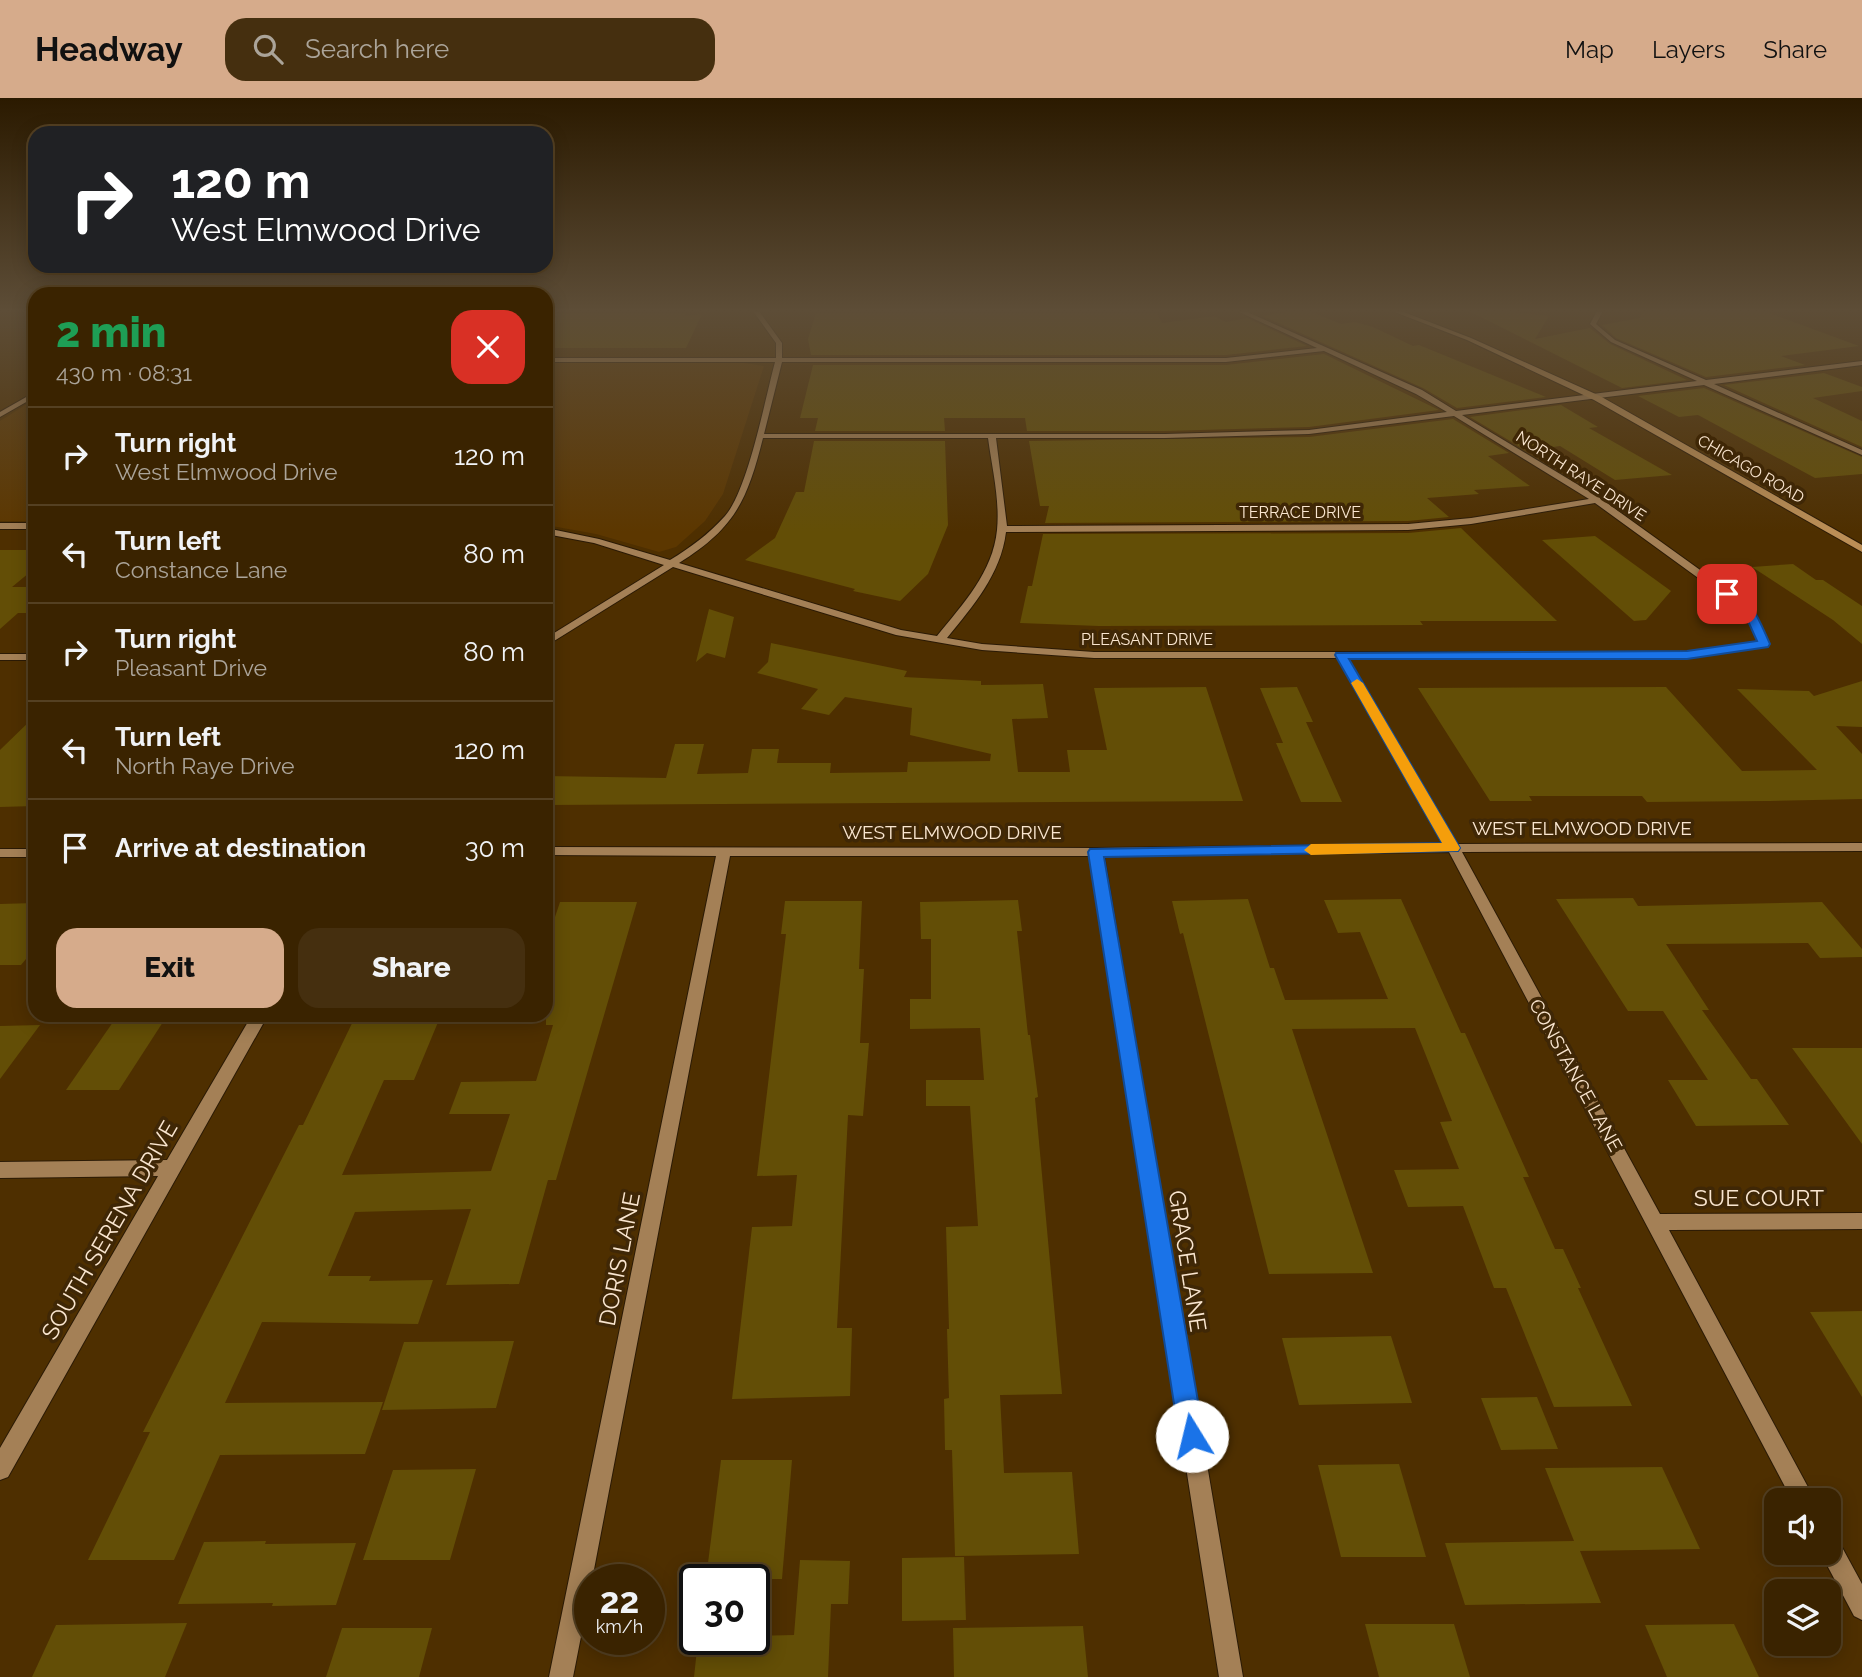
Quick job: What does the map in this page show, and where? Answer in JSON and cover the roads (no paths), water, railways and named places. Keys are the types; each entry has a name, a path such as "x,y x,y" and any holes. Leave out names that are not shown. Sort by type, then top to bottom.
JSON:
{"street":[{"path":"553,639 695,549 729,517 743,493 773,385"},
{"name":"NORTH RAYE DRIVE","path":"1400,385 1461,415 1597,500 1749,610 1764,644"},
{"name":"CHICAGO ROAD","path":"1568,385 1597,398 1862,549"},
{"path":"760,436 1283,433 1461,415 1697,385"},
{"path":"1714,385 1862,453"},
{"path":"0,415 28,398"},
{"path":"939,641 978,593 995,558 1002,529 992,435"},
{"name":"TERRACE DRIVE","path":"1002,529 1408,527 1471,521 1597,500"},
{"path":"0,526 28,526"},
{"name":"PLEASANT DRIVE","path":"553,532 596,541 842,617 939,641 1046,653 1687,655 1764,644"},
{"name":"CONSTANCE LANE","path":"1341,655 1452,848 1798,1488"},
{"path":"0,657 28,657"},
{"name":"WEST ELMWOOD DRIVE","path":"553,851 1096,852 1862,847"},
{"name":"DORIS LANE","path":"561,1677 724,850"},
{"name":"GRACE LANE","path":"1096,852 1231,1677"},
{"path":"0,853 28,853"},
{"name":"SOUTH SERENA DRIVE","path":"0,1469 256,1022"},
{"path":"0,1170 172,1168"},
{"name":"SUE COURT","path":"1656,1222 1862,1221"},
{"path":"1839,1565 1862,1608"}]}
